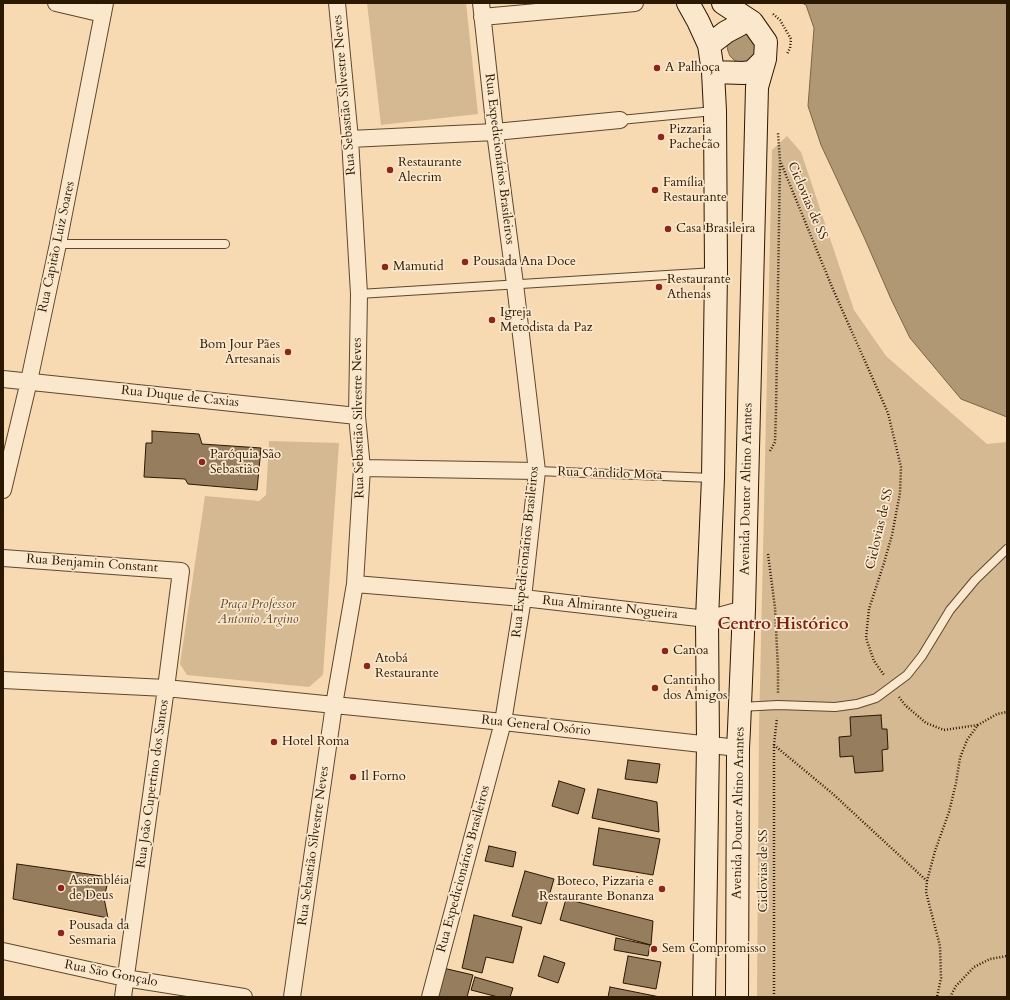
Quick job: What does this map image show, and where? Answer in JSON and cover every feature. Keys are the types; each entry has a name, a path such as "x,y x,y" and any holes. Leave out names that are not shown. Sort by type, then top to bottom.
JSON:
{"main road":[{"path":"688,3 709,45 713,72 714,111 716,272 713,478 707,619 708,744 704,997"},
{"name":"Avenida Doutor Altino Arantes","path":"723,3 752,22 766,42 765,59 757,87 744,609 738,748 737,997"},
{"path":"709,45 726,32 743,23 752,22"},
{"path":"713,72 752,72 765,59"}],"street":[{"path":"56,3 104,9"},
{"name":"Rua Sebastião Silvestre Neves","path":"292,997 334,705 355,584 362,468 357,416 359,294 350,139 337,3"},
{"path":"482,10 635,3"},
{"name":"Rua Capitão Luiz Soares","path":"3,490 29,381 58,244 104,9"},
{"name":"Rua Expedicionários Brasileiros","path":"430,997 503,722 523,598 537,471 495,132 482,10"},
{"path":"350,139 495,132 620,120"},
{"name":"Rua Duque de Caxias","path":"3,379 357,416"},
{"name":"Rua Cândido Mota","path":"362,468 537,471"},
{"name":"Rua Benjamin Constant","path":"3,558 181,571"},
{"name":"Rua João Cupertino dos Santos","path":"123,997 181,571"},
{"name":"Rua Almirante Nogueira","path":"355,584 523,598 707,619 744,609"},
{"name":"Rua General Osório","path":"3,680 166,688 503,722 738,748"},
{"name":"Rua São Gonçalo","path":"3,951 125,978 244,997"}],"lane":[{"path":"620,120 714,111"},
{"path":"58,244 225,244"},
{"path":"359,294 716,272"},
{"name":"Rua Cândido Mota","path":"537,471 713,478"},
{"path":"740,707 778,705 835,706 857,704 876,698 907,674 922,656 950,610 975,580 1007,549"}],"path":[{"name":"Ciclovias de SS","path":"768,454 775,442 776,419 780,161 832,287 888,413 901,467 900,493 892,535 869,609 866,638 874,661 905,705 926,723 944,730 978,725 997,714 1007,712"},
{"name":"Ciclovias de SS","path":"767,550 775,608 778,669 778,705 774,744 774,997"},
{"name":"Ciclovias de SS","path":"937,997 941,978 940,946 926,892 927,881 935,851 949,812 960,758 967,740 978,725"},
{"path":"774,744 833,794 927,881"},
{"path":"950,997 956,986 974,967 990,959 1007,956"}],"green space":[{"path":"367,3 466,3 478,114 381,125"},
{"path":"787,136 801,152 854,310 886,356 987,444 1007,442 1007,997 757,997 759,729 772,150"},
{"name":"Praça Professor Antonio Argino","path":"269,441 339,443 323,675 309,687 187,675 180,664 205,496 259,501 266,495"}],"shaded area":[{"path":"802,3 1007,3 1007,417 961,399 910,338 821,145 808,106 814,28 806,5"},
{"path":"750,33 759,49 750,61 739,62 734,60 728,51 728,41 731,36"}],"building":[{"name":"Paróquia São Sebastião","path":"152,431 199,434 202,444 261,448 257,490 188,484 185,479 144,477 146,443 152,443"},
{"path":"881,715 882,729 887,729 888,749 882,750 883,771 855,773 853,756 840,757 839,737 851,736 850,717"},
{"path":"628,760 660,764 657,783 625,779"},
{"path":"559,781 585,789 578,814 552,806"},
{"path":"598,789 657,802 659,832 592,818"},
{"path":"599,828 660,839 653,875 593,865"},
{"path":"489,846 516,852 513,867 485,861"},
{"name":"Assembléia de Deus","path":"17,864 109,877 104,898 108,918 13,899"},
{"path":"525,871 554,879 541,924 512,916"},
{"path":"566,899 653,921 651,945 560,920"},
{"path":"474,915 522,927 513,963 486,957 482,973 462,968"},
{"path":"616,938 650,945 648,956 614,950"},
{"path":"544,956 565,963 558,983 538,976"},
{"path":"628,956 661,962 656,989 623,983"},
{"path":"443,968 473,975 467,997 436,997"},
{"path":"475,977 513,988 510,997 498,997 471,990"},
{"path":"610,987 660,997 608,997"}],"place":[{"name":"A Palhoça","path":"657,68"},
{"name":"Pizzaria Pachecão","path":"661,137"},
{"name":"Restaurante Alecrim","path":"390,170"},
{"name":"Família Restaurante","path":"655,190"},
{"name":"Casa Brasileira","path":"668,229"},
{"name":"Pousada Ana Doce","path":"465,262"},
{"name":"Mamutid","path":"385,267"},
{"name":"Restaurante Athenas","path":"659,287"},
{"name":"Igreja Metodista da Paz","path":"492,320"},
{"name":"Bom Jour Pães Artesanais","path":"288,352"},
{"name":"Paróquia São Sebastião","path":"202,462"},
{"name":"Canoa","path":"665,651"},
{"name":"Atobá Restaurante","path":"367,666"},
{"name":"Cantinho dos Amigos","path":"655,688"},
{"name":"Hotel Roma","path":"274,742"},
{"name":"Il Forno","path":"353,777"},
{"name":"Assembléia de Deus","path":"61,888"},
{"name":"Boteco, Pizzaria e Restaurante Bonanza","path":"662,889"},
{"name":"Pousada da Sesmaria","path":"61,933"},
{"name":"Sem Compromisso","path":"654,949"}],"district":[{"name":"Centro Histórico","path":"783,625"}]}
